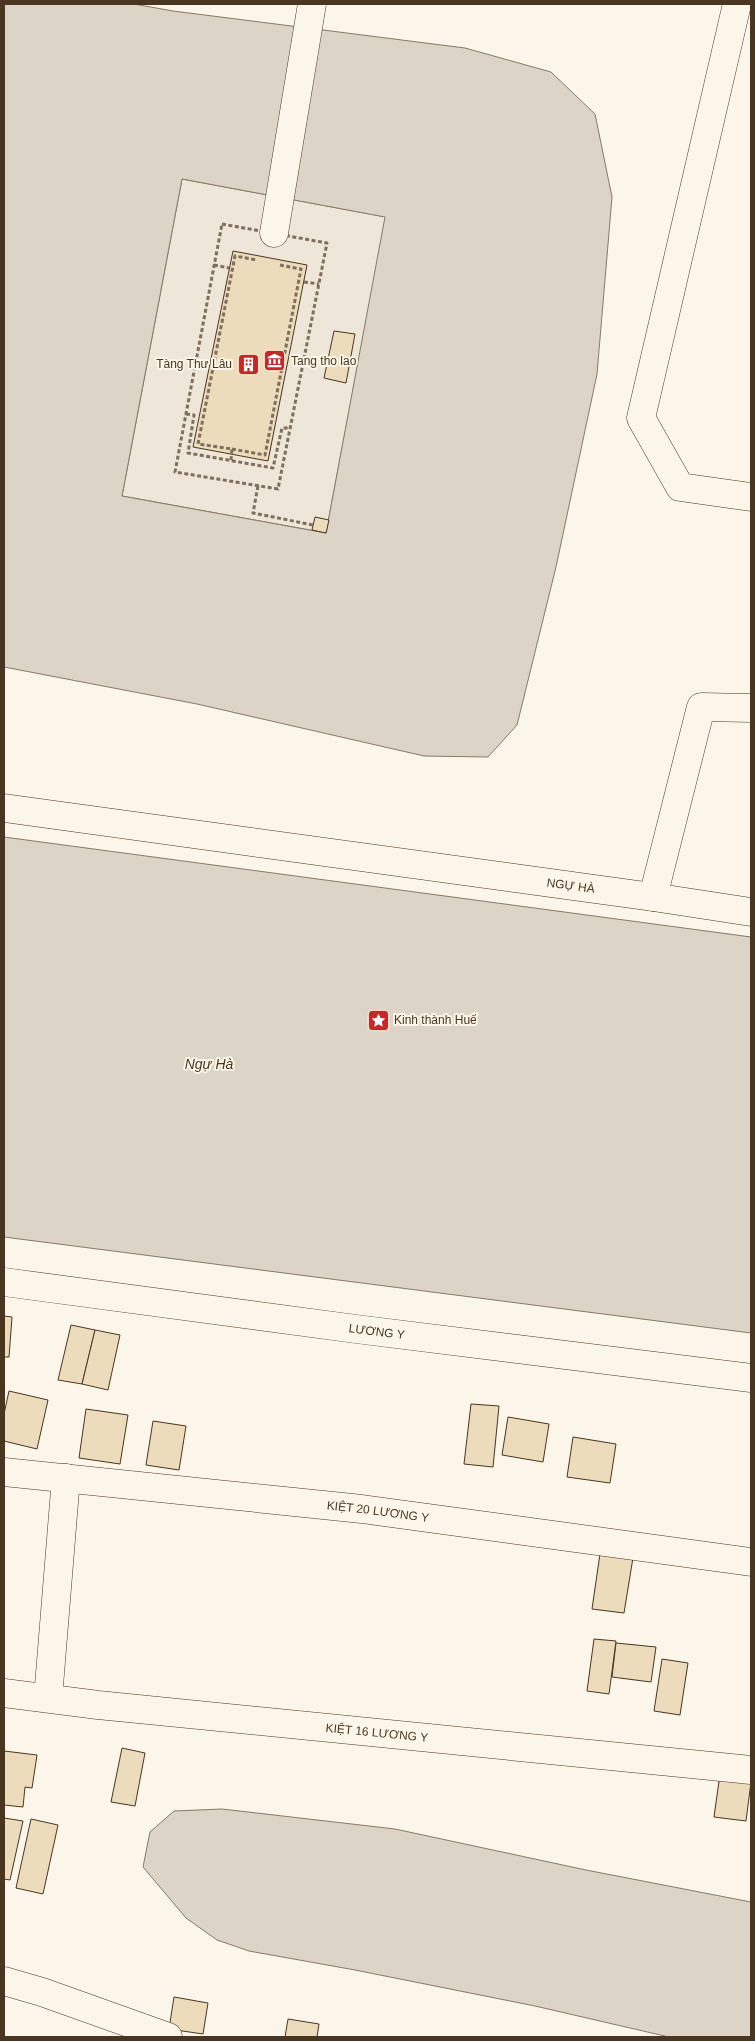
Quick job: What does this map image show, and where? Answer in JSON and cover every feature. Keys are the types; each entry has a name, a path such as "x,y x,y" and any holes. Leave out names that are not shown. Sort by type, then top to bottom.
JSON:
{"street":[{"path":"274,232 312,4"},
{"path":"737,4 641,418 680,487 751,497"},
{"path":"653,897 701,707 751,708"},
{"name":"NGỰ HÀ","path":"4,808 751,912"},
{"name":"LƯƠNG Y","path":"4,1282 356,1329 751,1378"},
{"name":"KIỆT 20 LƯƠNG Y","path":"4,1472 362,1509 751,1562"},
{"path":"48,1698 66,1478"},
{"name":"KIỆT 16 LƯƠNG Y","path":"4,1693 98,1705 751,1770"},
{"path":"4,1981 42,1992 168,2037"}],"path":[{"path":"222,224 274,232 327,243 278,489 175,472 222,224"},
{"path":"264,262 235,256 198,444 265,455 301,269 273,263"},
{"path":"214,265 229,268"},
{"path":"304,282 319,284"},
{"path":"186,414 194,415 188,453 273,468 282,428 290,428"},
{"path":"231,460 232,449"},
{"path":"258,486 253,514 313,524"}],"shaded area":[{"path":"182,179 386,217 326,533 122,496"}],"water":[{"path":"4,4 134,4 173,11 465,48 551,72 595,114 612,197 597,374 556,567 517,725 488,757 424,756 197,704 4,667","holes":["182,179 385,217 326,533 122,496"]},
{"name":"Ngự Hà","path":"4,837 751,937 751,1333 4,1237"},
{"path":"222,1809 395,1829 586,1870 751,1902 751,2037 669,2037 535,2006 249,1951 217,1940 186,1918 143,1867 150,1832 174,1811"}],"building":[{"name":"Tàng Thư Lâu","path":"233,251 307,265 268,461 193,447"},
{"path":"334,331 355,334 346,383 324,378"},
{"path":"315,517 329,520 326,533 312,530"},
{"path":"4,1316 12,1317 9,1357 4,1357"},
{"path":"71,1325 95,1330 82,1384 58,1380"},
{"path":"95,1330 120,1335 108,1390 82,1384"},
{"path":"9,1391 48,1400 37,1449 4,1441 4,1414"},
{"path":"471,1404 499,1406 493,1467 464,1464"},
{"path":"86,1409 128,1415 120,1464 79,1458"},
{"path":"508,1417 549,1424 543,1462 502,1455"},
{"path":"153,1421 186,1426 179,1470 146,1465"},
{"path":"573,1437 616,1444 610,1483 567,1477"},
{"path":"603,1533 637,1533 624,1613 592,1609"},
{"path":"594,1639 616,1641 609,1694 587,1691"},
{"path":"616,1643 656,1647 651,1682 612,1677"},
{"path":"662,1659 688,1663 680,1715 654,1711"},
{"path":"122,1748 145,1753 135,1806 111,1802"},
{"path":"4,1751 37,1755 32,1788 25,1787 23,1807 4,1805"},
{"path":"721,1767 751,1782 746,1821 714,1817"},
{"path":"4,1818 23,1821 10,1880 4,1879"},
{"path":"31,1819 58,1825 43,1894 16,1888"},
{"path":"174,1997 208,2003 203,2034 169,2029"},
{"path":"288,2019 319,2024 317,2037 285,2037"}],"place":[{"name":"Tang tho lao","path":"275,361"},
{"name":"Tàng Thư Lâu","path":"248,364"},
{"name":"Kinh thành Huế","path":"378,1020"}]}
